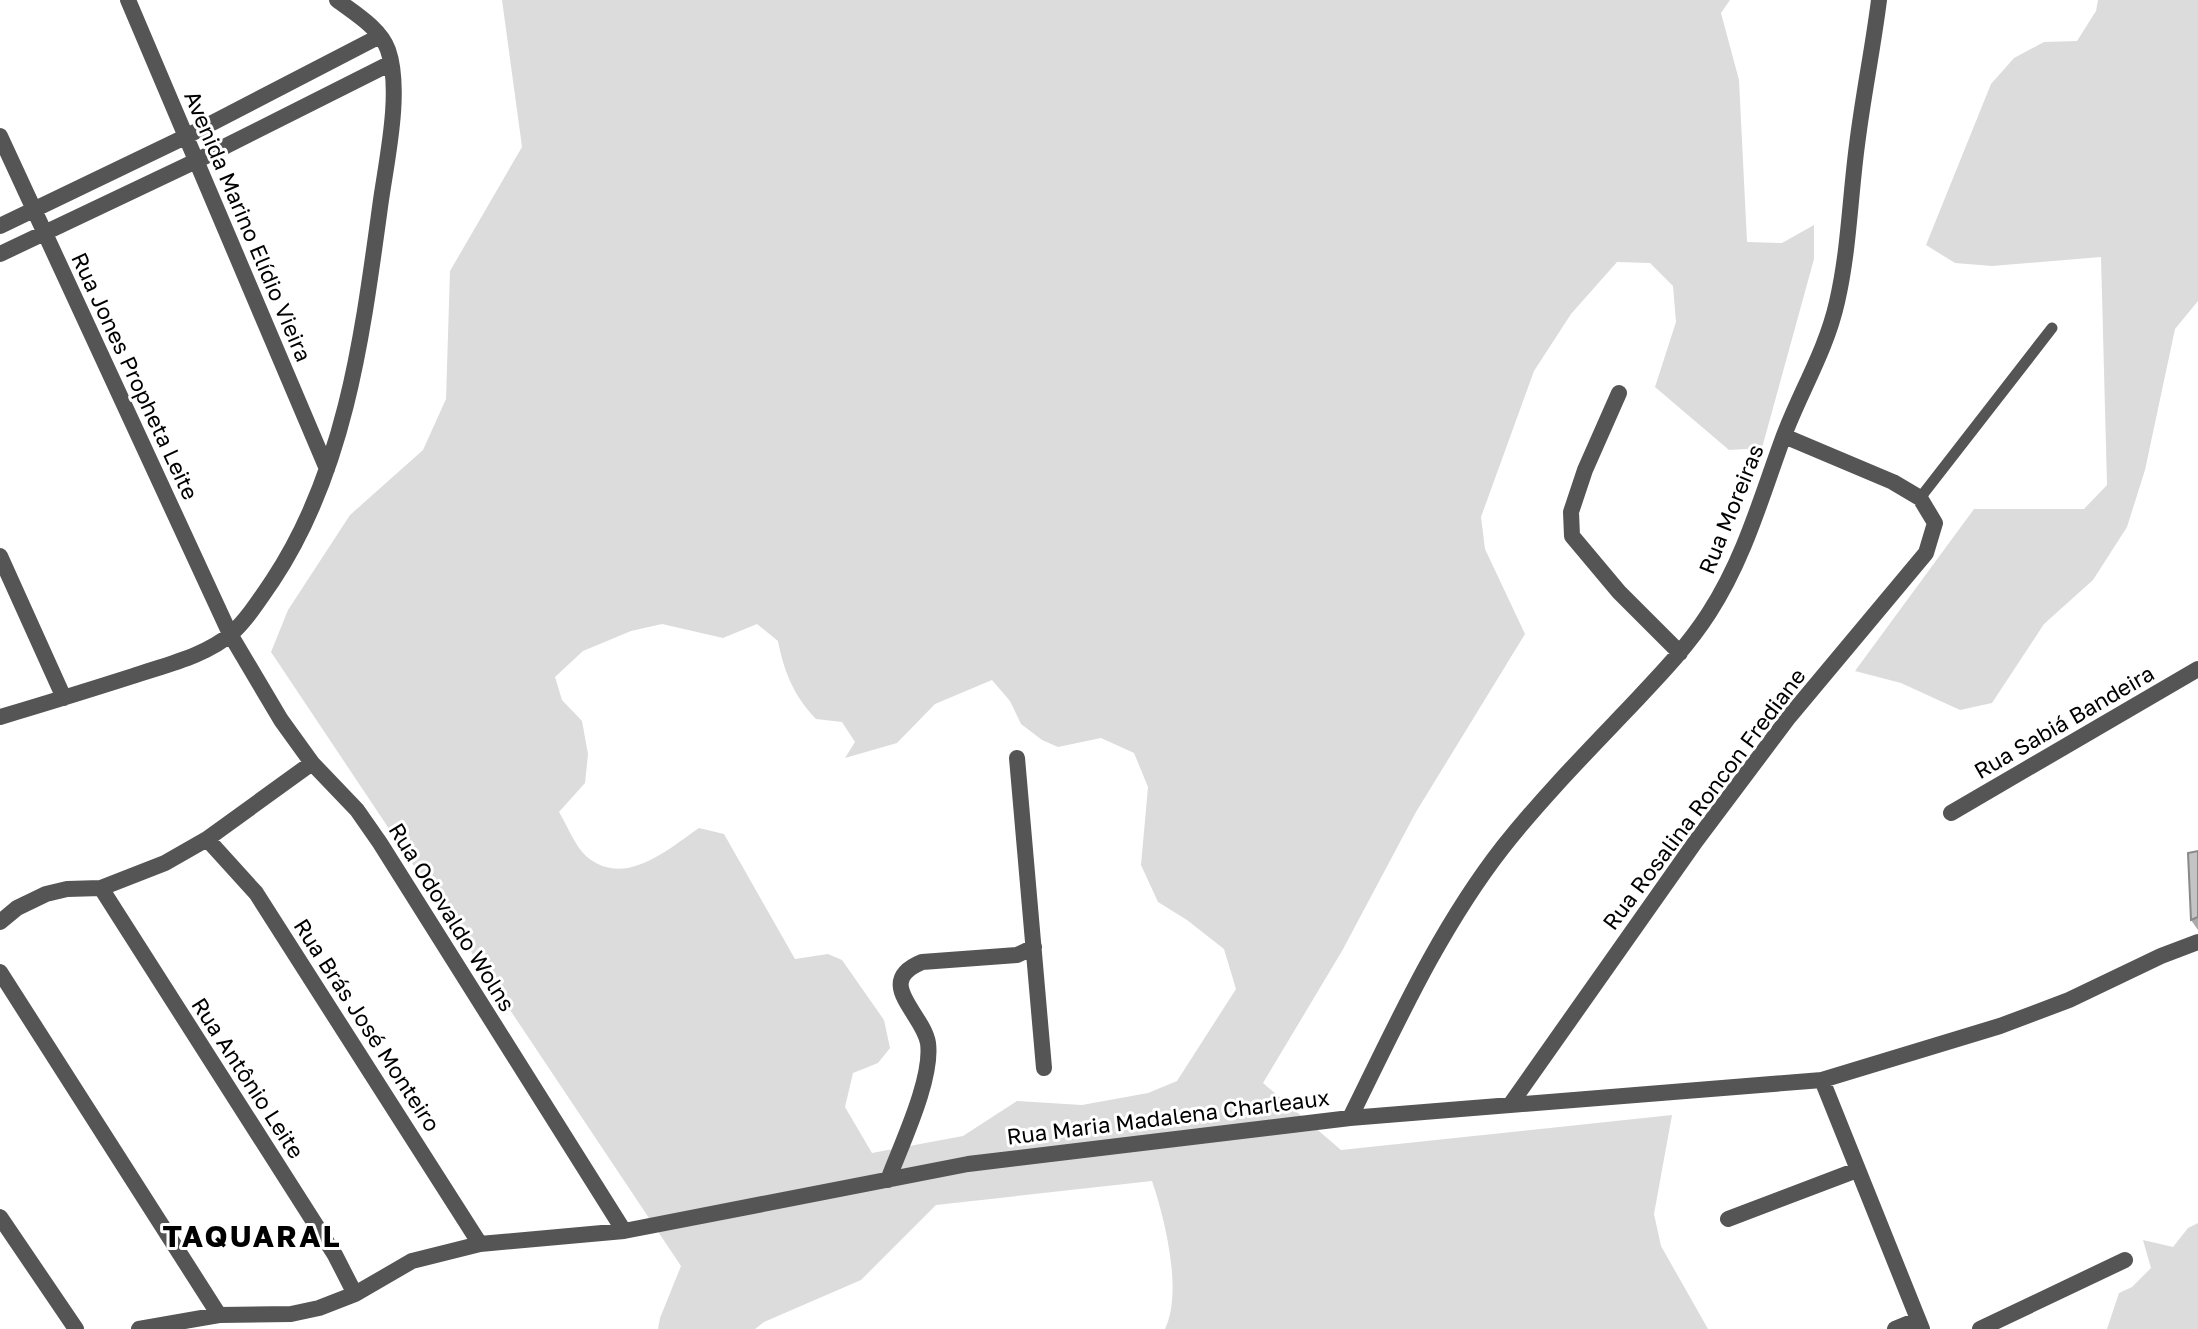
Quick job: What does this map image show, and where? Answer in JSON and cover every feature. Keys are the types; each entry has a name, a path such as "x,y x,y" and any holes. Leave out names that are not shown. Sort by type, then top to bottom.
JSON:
{"street":[{"name":"Avenida Marino Elídio Vieira","path":"128,0 327,469"},
{"path":"0,717 180,660 230,634 253,609 300,535 327,469 350,394 372,268 393,102 387,48 380,36 337,0"},
{"name":"Rua Moreiras","path":"1350,1118 1419,977 1463,903 1502,848 1550,791 1680,653 1710,613 1735,569 1784,436 1825,344 1837,303 1879,0"},
{"path":"0,226 187,136 380,36"},
{"path":"0,254 198,160 391,63"},
{"name":"Rua Jones Propheta Leite","path":"0,136 230,634"},
{"path":"1619,393 1585,470 1571,512 1572,536 1619,592 1680,653"},
{"path":"1784,436 1893,482 1920,498"},
{"name":"Rua Rosalina Roncon Frediane","path":"1510,1105 1687,853 1789,717 1926,553 1935,523 1920,498"},
{"path":"0,556 64,698"},
{"name":"Rua Odovaldo Wolns","path":"230,634 281,720 312,763 357,810 380,843 624,1231"},
{"name":"Rua Sabiá Bandeira","path":"1951,813 2198,669"},
{"path":"1017,758 1044,1068"},
{"path":"0,922 17,908 46,894 67,889 101,888 165,863 207,839 312,763"},
{"name":"Rua Brás José Monteiro","path":"207,839 256,893 480,1244"},
{"name":"Rua Antônio Leite","path":"101,888 335,1255 355,1294"},
{"name":"Rua Maria Madalena Charleaux","path":"139,1329 219,1315 291,1314 319,1308 355,1294 412,1261 480,1244 624,1231 984,1162 1350,1118 1822,1080 2000,1026 2069,1000 2161,956 2198,942"},
{"path":"888,1180 919,1098 929,1053 928,1040 920,1022 899,986 903,976 911,967 922,962 1006,956 1034,947"},
{"path":"0,972 219,1315"},
{"path":"1822,1080 1919,1324 1895,1329"},
{"path":"1728,1219 1857,1170"},
{"path":"0,1218 76,1329"},
{"path":"1980,1329 2125,1260"}],"lane":[{"path":"1920,498 2052,328"}],"shaded area":[{"path":"502,0 1730,0 1721,13 1739,80 1747,242 1782,243 1814,225 1814,259 1762,448 1729,450 1655,387 1676,322 1673,286 1650,263 1617,262 1571,314 1534,371 1481,517 1485,549 1525,634 1416,812 1342,951 1263,1083 1341,1150 1672,1115 1654,1214 1661,1246 1708,1329 1165,1329 1170,1314 1172,1276 1167,1235 1152,1181 936,1205 861,1280 764,1322 755,1329 658,1329 681,1266 271,652 288,610 350,515 423,450 446,399 450,271 522,147","holes":["662,624 723,638 757,624 778,641 791,683 808,710 816,719 842,722 855,742 845,758 897,743 935,704 992,680 1010,701 1021,724 1042,740 1058,747 1101,738 1134,753 1148,787 1141,865 1158,902 1224,949 1236,989 1177,1081 1148,1093 1082,1105 1017,1101 963,1136 872,1153 845,1107 853,1073 878,1063 890,1048 884,1020 842,960 828,954 795,959 724,834 699,828 645,863 615,869 600,865 582,852 559,812 585,783 588,754 582,721 562,700 555,677 583,651 631,631"]},
{"path":"2098,0 2198,0 2198,301 2175,329 2145,470 2127,527 2093,580 2044,624 1992,703 1960,710 1901,683 1855,671 1974,509 2084,509 2107,485 2101,257 1992,266 1955,263 1926,245 1991,84 2014,58 2044,42 2077,41 2096,11"},
{"path":"2198,1223 2198,1329 2107,1329 2119,1293 2132,1287 2151,1268 2143,1240 2173,1247 2188,1228"}],"building":[{"path":"2198,851 2198,917 2191,920 2188,853"}],"district":[{"name":"TAQUARAL","path":"252,1237"}]}
